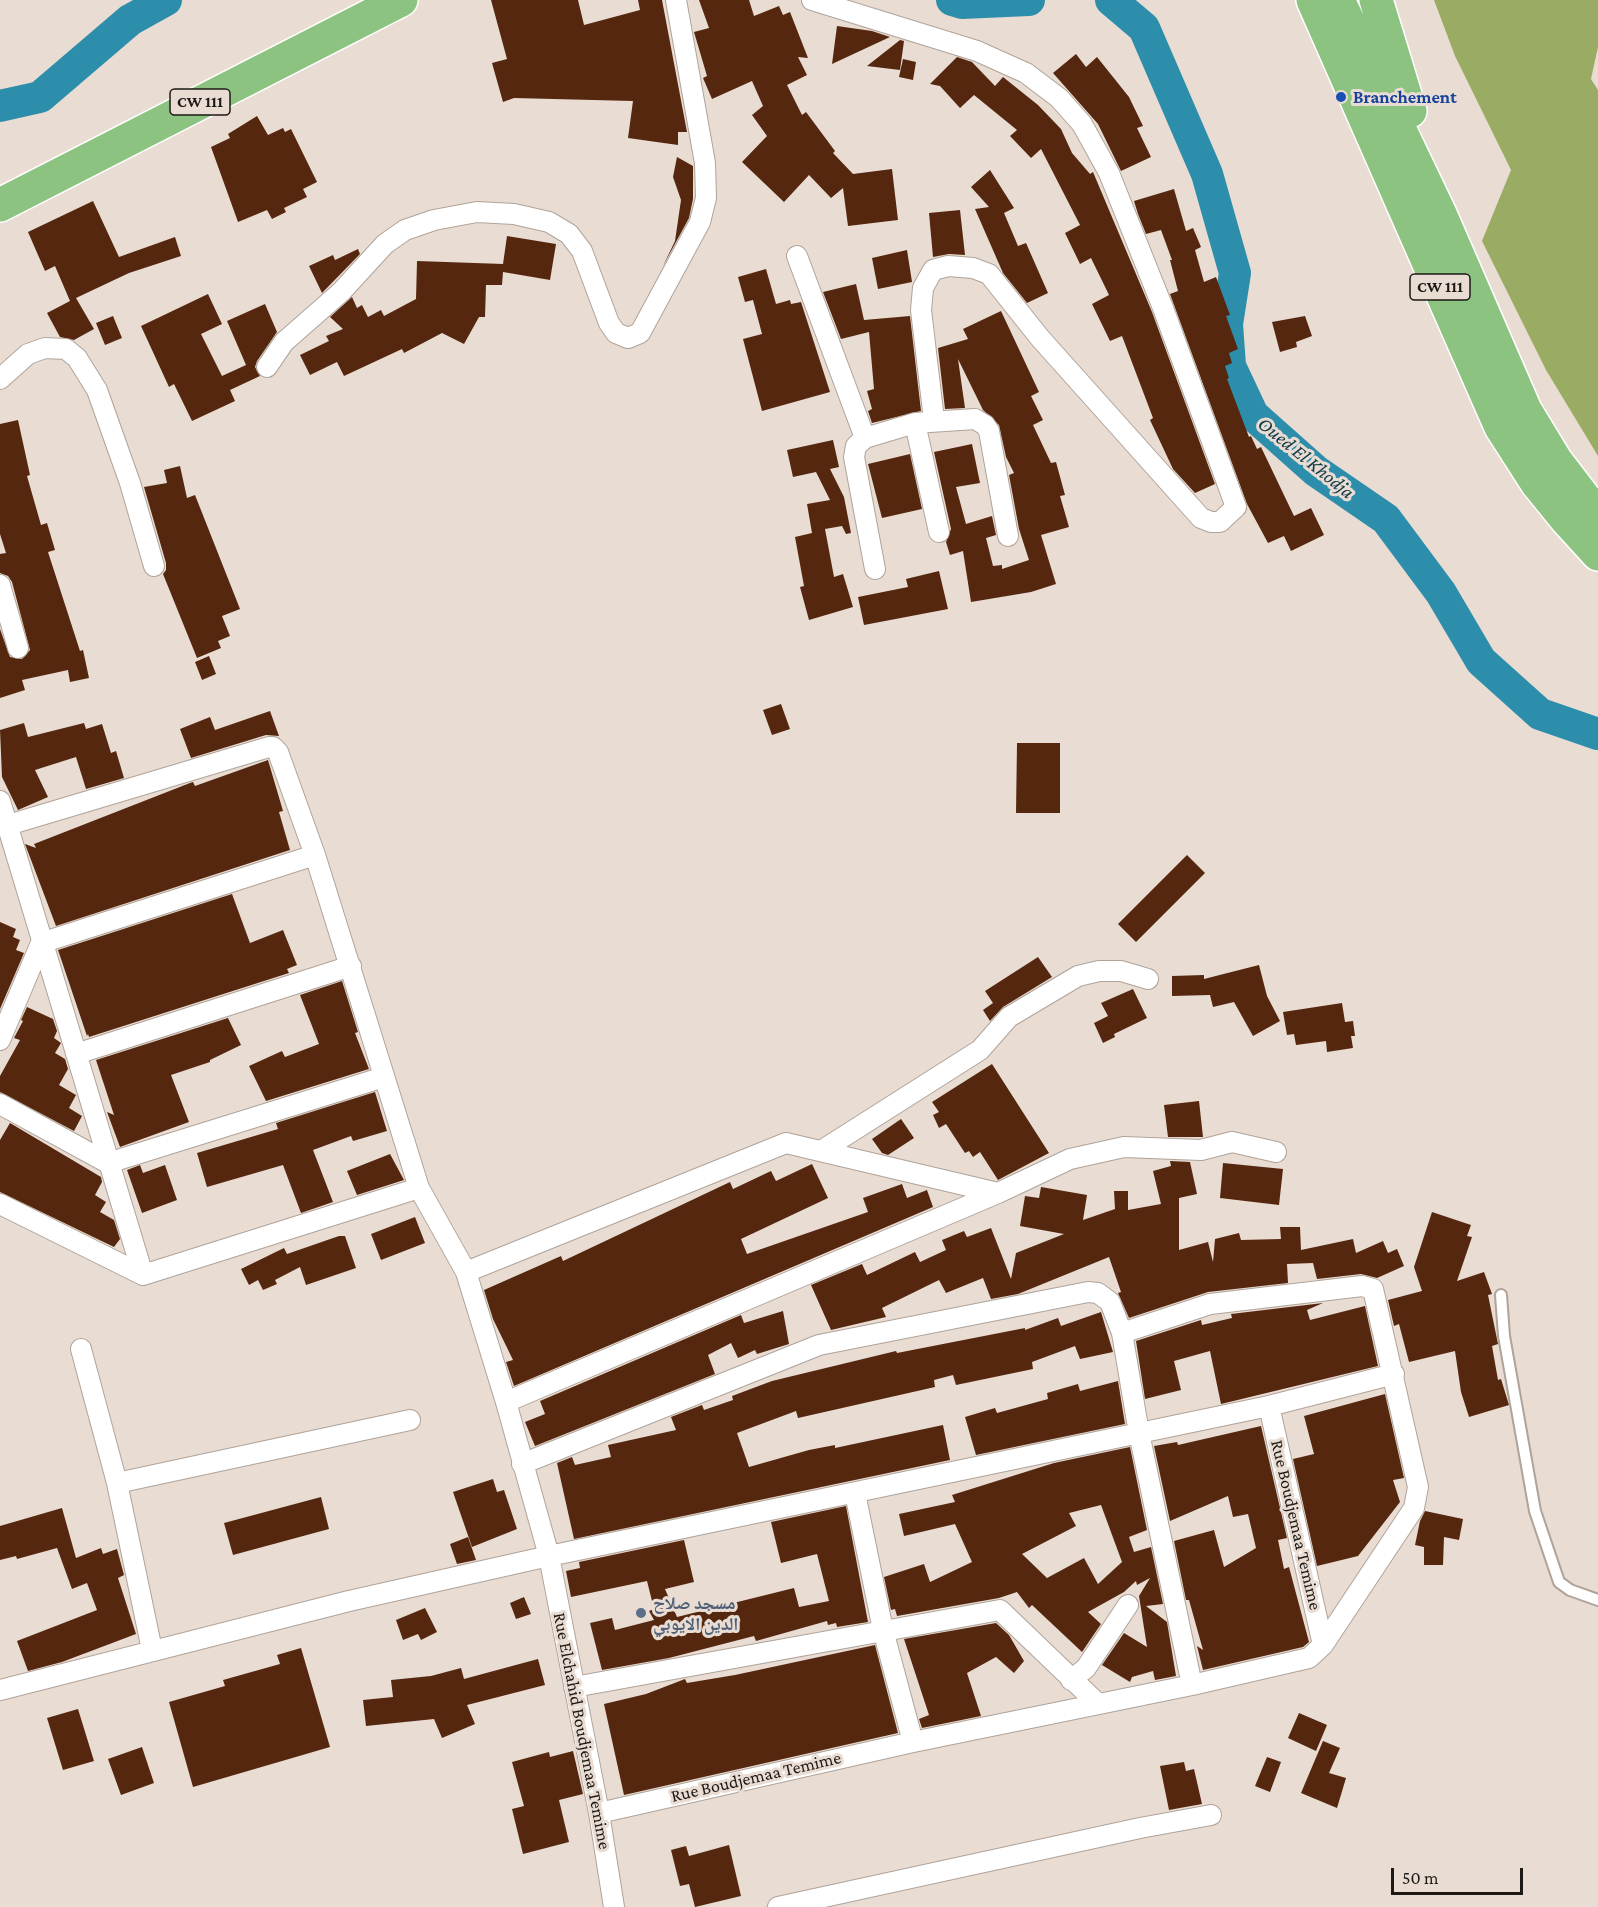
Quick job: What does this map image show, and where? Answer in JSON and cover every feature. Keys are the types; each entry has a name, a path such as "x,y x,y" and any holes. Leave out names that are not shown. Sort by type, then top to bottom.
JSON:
{"highway":[{"name":"CW 111","path":"0,180 356,0"},
{"name":"CW 111","path":"0,205 401,0"},
{"name":"CW 111","path":"1313,0 1496,418 1519,458 1567,520 1598,554"},
{"path":"1338,0 1440,214 1525,410 1556,461 1598,516"},
{"path":"1376,0 1440,214"}],"street":[{"path":"267,367 284,342 341,292 385,244 405,230 424,223 477,212 514,214 549,222 569,234 582,251 609,323 616,333 628,338 640,333 700,222 706,198 705,163 676,0"},
{"path":"812,0 977,51 1026,73 1059,98 1082,124 1108,173 1163,308 1236,507 1220,522 1210,522 1201,518 1040,338 989,274 973,268 948,266 933,270 923,288 921,310 925,422 939,532"},
{"path":"797,255 865,438"},
{"path":"0,379 28,354 45,348 66,349 77,358 97,390 130,483 154,566"},
{"path":"875,569 854,457 856,446 865,438 925,422 975,419 985,425 989,431 1008,536"},
{"path":"0,585 18,648"},
{"name":"Rue Elchahid Boudjemaa Temime","path":"4,823 273,747 278,752 315,855 420,1188 466,1272 506,1402 549,1556 599,1813 614,1907"},
{"path":"0,801 4,823 143,1275"},
{"path":"0,1040 41,943 315,855"},
{"path":"76,1054 351,966"},
{"path":"821,1151 981,1050 1009,1017 1078,976 1099,971 1121,971 1148,979"},
{"path":"0,1104 108,1163 384,1077"},
{"path":"506,1402 998,1193 1070,1159 1106,1149 1124,1147 1201,1150 1232,1142 1276,1152"},
{"path":"466,1272 786,1143 998,1193"},
{"path":"0,1204 143,1275 420,1188"},
{"name":"Rue Boudjemaa Temime","path":"599,1813 913,1742 1309,1659 1323,1645 1414,1508 1418,1487 1373,1289 1362,1286 1210,1304 1122,1333"},
{"path":"522,1464 819,1345 1088,1292 1098,1293 1107,1298 1122,1333 1139,1433 1192,1685"},
{"path":"81,1349 117,1483 153,1650"},
{"path":"0,1690 350,1601 549,1556 1269,1406 1394,1374"},
{"name":"Rue Boudjemaa Temime","path":"1269,1406 1323,1645"},
{"path":"117,1483 410,1420"},
{"path":"855,1493 883,1630 913,1742"},
{"path":"1071,1680 1086,1668 1128,1605"},
{"path":"574,1687 1000,1610 1097,1703"},
{"path":"778,1907 1140,1828 1211,1815"}],"lane":[{"path":"1501,1295 1504,1336 1535,1511 1559,1582 1570,1590 1598,1600"}],"green space":[{"path":"1434,0 1598,0 1598,47 1591,79 1598,90 1598,456 1546,370 1482,241 1511,170 1455,56"}],"building":[{"path":"491,0 578,0 584,25 640,10 638,0 662,0 687,132 678,132 678,145 628,138 633,101 514,98 503,102 492,63 507,59"},
{"path":"699,0 749,0 754,16 779,6 783,15 790,12 808,58 798,57 807,75 787,85 802,115 806,112 835,151 833,153 853,174 892,169 898,220 848,226 843,188 831,198 809,175 784,202 742,162 767,136 752,115 763,106 752,81 712,99 703,78 707,76 694,32 709,28"},
{"path":"837,26 872,31 890,37 832,64"},
{"path":"900,40 904,41 900,70 867,66"},
{"path":"1076,54 1086,67 1097,57 1129,97 1143,126 1137,128 1151,157 1121,171 1098,124 1053,73"},
{"path":"957,57 972,62 995,86 1003,77 1038,105 1061,129 1072,153 1090,174 1093,172 1152,312 1215,484 1195,493 1173,469 1150,420 1153,418 1122,336 1110,341 1092,304 1109,295 1091,258 1080,264 1065,233 1080,225 1041,149 1031,158 1010,136 1017,130 974,95 960,108 940,86 930,84"},
{"path":"903,59 916,62 913,80 899,77"},
{"path":"257,116 268,135 283,128 285,132 291,129 317,182 303,189 307,197 284,208 286,212 272,219 267,210 238,222 211,147 230,138 228,134"},
{"path":"677,157 693,166 693,199 689,218 663,266 675,241 681,200 673,177"},
{"path":"990,170 1014,208 1004,213 1018,246 1026,243 1048,293 1027,303 1003,273 975,209 989,207 971,187"},
{"path":"1174,189 1186,231 1193,228 1201,247 1195,250 1204,282 1216,277 1230,315 1226,316 1238,349 1229,353 1232,363 1225,366 1229,378 1227,379 1249,437 1251,436 1257,449 1261,447 1294,516 1311,508 1324,535 1291,551 1284,536 1268,543 1247,504 1170,294 1178,291 1170,260 1172,260 1161,230 1146,234 1138,214 1134,201"},
{"path":"93,201 119,257 175,237 181,256 129,273 76,298 94,329 74,340 60,337 47,313 70,301 55,266 45,271 28,232"},
{"path":"960,210 965,255 949,254 933,257 929,213"},
{"path":"507,236 556,244 550,280 503,272 502,285 486,285 485,317 479,317 464,344 442,333 404,353 402,349 344,376 337,362 310,375 300,355 329,341 326,336 343,329 330,317 352,297 357,308 362,305 368,317 381,310 384,316 416,299 417,261 503,264"},
{"path":"358,249 360,254 322,293 309,266 333,255 335,260"},
{"path":"907,250 912,282 878,289 872,258"},
{"path":"766,269 776,304 790,300 791,304 801,302 830,392 762,411 743,339 762,334 753,300 745,302 738,277"},
{"path":"856,284 864,320 910,316 921,411 872,423 868,411 872,409 867,391 874,389 869,332 841,339 823,292"},
{"path":"208,294 222,324 201,334 222,376 246,365 227,321 265,304 277,332 257,361 255,367 260,376 230,390 235,401 192,421 174,384 169,387 141,326"},
{"path":"1001,311 1039,392 1031,396 1043,420 1033,425 1051,463 1056,462 1065,495 1060,496 1069,527 1041,535 1056,584 1031,592 971,602 963,551 950,555 946,542 951,529 934,452 972,444 980,483 956,487 966,524 992,516 996,535 986,538 993,566 1002,565 1002,569 1029,560 1019,529 1009,475 1014,473 1006,457 999,425 983,410 958,359 965,408 945,409 938,348 968,339 963,329"},
{"path":"113,316 122,338 105,345 96,323"},
{"path":"1305,316 1312,336 1296,342 1297,347 1280,352 1272,322"},
{"path":"18,420 30,475 27,476 41,525 47,523 55,550 48,552 80,651 83,650 89,678 70,682 68,670 22,680 25,690 0,698 0,629 10,657 22,659 30,650 12,582 8,576 0,573 0,554 6,553 0,534 0,424"},
{"path":"833,440 839,467 830,469 844,497 851,533 846,534 842,526 825,529 834,577 843,574 853,607 809,620 800,587 804,586 795,537 812,533 807,504 830,500 816,472 793,477 787,450"},
{"path":"910,454 922,509 882,518 868,464"},
{"path":"180,466 187,498 195,495 240,609 222,616 230,636 218,641 221,648 197,658 163,574 166,570 166,563 144,487 167,483 164,470"},
{"path":"939,571 948,609 864,625 858,597 908,587 906,579"},
{"path":"209,656 216,674 202,680 195,662"},
{"path":"781,704 790,729 772,735 763,710"},
{"path":"270,711 279,736 266,735 191,758 180,729 210,717 215,730"},
{"path":"24,723 28,737 84,723 86,729 102,724 111,753 116,751 124,778 86,789 76,757 35,770 48,797 18,810 2,777 0,730"},
{"path":"1017,743 1060,743 1060,813 1016,813"},
{"path":"268,760 283,811 279,812 290,850 56,926 25,844 36,848 34,844 190,783 193,782 195,786"},
{"path":"1187,855 1205,873 1136,942 1118,924"},
{"path":"232,894 250,943 283,930 297,965 287,969 289,973 87,1036 58,950"},
{"path":"0,922 16,929 13,937 20,940 16,950 24,953 0,1009"},
{"path":"1038,957 1052,977 1003,1007 990,1021 983,1010 993,1003 985,991"},
{"path":"1259,965 1267,996 1280,1021 1253,1036 1234,1002 1213,1007 1210,995 1172,996 1172,976 1204,975 1204,979"},
{"path":"342,981 358,1032 355,1033 369,1069 266,1101 249,1066 282,1051 285,1057 319,1044 300,995"},
{"path":"1133,989 1147,1018 1114,1034 1115,1037 1103,1043 1094,1023 1108,1016 1101,1003"},
{"path":"1342,1003 1345,1022 1353,1021 1355,1036 1351,1036 1353,1048 1327,1052 1326,1041 1296,1045 1294,1034 1287,1035 1283,1012"},
{"path":"27,1007 53,1019 57,1031 54,1038 61,1043 55,1053 65,1059 68,1069 59,1085 76,1095 69,1108 82,1116 74,1131 0,1092 0,1076 20,1040 14,1038"},
{"path":"228,1018 241,1045 210,1062 171,1075 189,1122 120,1147 107,1112 114,1115 96,1060"},
{"path":"992,1064 1049,1153 998,1180 980,1152 973,1157 969,1151 965,1153 946,1124 939,1128 933,1115 939,1112 932,1102"},
{"path":"375,1092 387,1131 353,1141 351,1136 313,1150 333,1202 301,1213 283,1165 207,1187 197,1153 278,1129 276,1123"},
{"path":"1199,1101 1203,1137 1168,1137 1164,1105"},
{"path":"901,1119 914,1138 888,1155 882,1153 872,1139"},
{"path":"10,1123 101,1177 102,1182 95,1195 106,1202 100,1212 114,1220 120,1239 114,1247 0,1192 0,1140"},
{"path":"390,1154 404,1180 357,1195 347,1171"},
{"path":"1170,1161 1190,1162 1197,1194 1179,1198 1179,1250 1208,1242 1213,1262 1215,1239 1239,1233 1241,1240 1281,1239 1280,1227 1300,1227 1301,1250 1353,1239 1356,1253 1383,1241 1388,1253 1397,1249 1404,1266 1377,1278 1361,1274 1317,1279 1313,1263 1287,1264 1288,1283 1208,1292 1129,1318 1118,1293 1121,1292 1109,1257 1018,1294 991,1299 983,1278 946,1293 939,1280 882,1308 886,1317 831,1330 811,1285 862,1264 867,1275 915,1252 920,1262 946,1250 942,1240 964,1231 967,1237 991,1228 1011,1279 1016,1253 1064,1234 1020,1226 1025,1196 1039,1198 1041,1187 1087,1195 1083,1220 1115,1209 1114,1191 1128,1191 1128,1210 1161,1204 1153,1171 1171,1166"},
{"path":"1223,1163 1283,1169 1279,1205 1220,1198"},
{"path":"812,1164 828,1198 741,1239 747,1254 868,1212 863,1198 902,1184 907,1198 927,1190 933,1207 514,1386 506,1362 513,1360 493,1319 484,1290 561,1256 563,1261 730,1182 733,1189 771,1171 776,1181"},
{"path":"140,1165 143,1173 165,1165 177,1200 142,1213 127,1170"},
{"path":"1432,1212 1471,1225 1467,1236 1472,1237 1457,1281 1484,1272 1492,1294 1488,1295 1498,1344 1492,1346 1498,1380 1501,1379 1509,1405 1469,1417 1461,1392 1455,1351 1409,1362 1399,1324 1394,1326 1388,1300 1422,1291 1414,1267"},
{"path":"415,1217 425,1243 381,1260 371,1234"},
{"path":"345,1236 356,1268 306,1285 300,1267 275,1280 277,1284 263,1290 258,1280 249,1285 241,1269 284,1248 287,1254"},
{"path":"1323,1303 1307,1310 1310,1320 1365,1306 1378,1366 1221,1404 1210,1351 1174,1361 1181,1390 1145,1399 1136,1341 1201,1320 1202,1325 1232,1318 1231,1314"},
{"path":"783,1311 789,1344 757,1354 755,1350 738,1358 731,1343 708,1355 715,1374 535,1446 525,1422 545,1414 540,1401 741,1315 744,1323"},
{"path":"1101,1312 1113,1352 1080,1359 1075,1346 1032,1362 1033,1369 956,1385 953,1375 934,1380 935,1387 798,1418 796,1411 737,1433 749,1467 809,1450 835,1445 835,1448 943,1425 950,1460 574,1539 557,1463 572,1457 575,1465 611,1457 608,1445 676,1430 671,1417 702,1405 704,1410 733,1400 732,1396 772,1381 896,1351 897,1353 1025,1328 1025,1330 1058,1318 1061,1326"},
{"path":"1118,1381 1125,1424 976,1455 965,1417 995,1408 997,1413 1048,1399 1047,1393 1078,1384 1080,1391"},
{"path":"1385,1394 1404,1478 1393,1480 1400,1502 1358,1556 1317,1566 1293,1459 1314,1454 1304,1416"},
{"path":"1261,1426 1287,1538 1278,1540 1284,1569 1289,1567 1309,1642 1303,1647 1203,1670 1197,1646 1203,1650 1189,1600 1186,1600 1174,1541 1214,1530 1224,1567 1256,1548 1248,1514 1233,1517 1228,1496 1170,1521 1154,1446 1177,1442 1178,1445"},
{"path":"1130,1447 1147,1530 1129,1537 1134,1552 1151,1547 1163,1604 1146,1606 1167,1622 1176,1676 1155,1680 1153,1671 1132,1677 1130,1682 1102,1665 1124,1633 1147,1647 1139,1596 1150,1578 1137,1585 1136,1581 1124,1592 1088,1612 1101,1624 1082,1652 1032,1605 1029,1608 1017,1592 999,1598 897,1616 895,1609 891,1610 884,1577 924,1564 930,1582 972,1562 955,1524 904,1536 899,1514 955,1502 952,1495 1054,1463","holes":["1101,1505 1122,1562 1098,1584 1084,1558 1047,1578 1022,1554 1076,1526 1069,1513"]},
{"path":"493,1479 497,1492 504,1490 517,1529 472,1547 453,1492"},
{"path":"321,1497 329,1529 233,1555 224,1523"},
{"path":"846,1506 868,1622 837,1627 836,1623 828,1625 827,1621 756,1641 754,1636 669,1658 602,1670 590,1623 612,1618 615,1630 654,1620 649,1611 654,1609 647,1581 571,1597 566,1571 580,1568 579,1562 684,1540 694,1582 665,1589 677,1617 794,1588 799,1607 829,1601 817,1554 781,1563 771,1522"},
{"path":"62,1508 76,1558 101,1548 103,1554 117,1549 124,1575 118,1578 136,1634 62,1662 28,1671 17,1641 97,1610 87,1583 72,1589 57,1548 17,1559 16,1556 0,1560 0,1526"},
{"path":"1425,1511 1463,1519 1459,1540 1444,1537 1443,1565 1424,1565 1424,1547 1415,1545 1420,1521"},
{"path":"468,1537 476,1560 457,1564 450,1544"},
{"path":"524,1597 531,1614 516,1619 510,1603"},
{"path":"425,1608 437,1632 421,1640 418,1634 403,1640 396,1620"},
{"path":"996,1623 1009,1635 1024,1661 1014,1673 996,1657 967,1673 981,1716 922,1728 919,1719 929,1715 904,1639"},
{"path":"875,1645 898,1733 624,1795 604,1704 646,1694 685,1679 687,1683 735,1675"},
{"path":"301,1648 330,1747 193,1787 169,1702 225,1686 223,1680 280,1664 277,1655"},
{"path":"538,1659 545,1685 467,1705 475,1724 442,1738 434,1719 366,1726 363,1700 393,1697 391,1680 431,1676 461,1668 464,1679"},
{"path":"78,1709 94,1761 63,1770 47,1718"},
{"path":"1299,1713 1327,1725 1316,1751 1288,1738"},
{"path":"1323,1741 1340,1748 1329,1773 1346,1778 1337,1808 1301,1793"},
{"path":"142,1747 154,1783 121,1795 108,1759"},
{"path":"573,1751 583,1794 559,1800 569,1842 523,1854 512,1809 524,1806 512,1762 549,1752 550,1757"},
{"path":"1267,1757 1281,1762 1270,1792 1255,1786"},
{"path":"1184,1762 1186,1771 1194,1769 1202,1804 1169,1810 1160,1766"},
{"path":"729,1845 741,1896 695,1907 689,1884 680,1886 671,1850 686,1846 689,1856"}],"waterway":[{"path":"0,106 40,97 130,20 166,0"},
{"name":"Oued El Khodja","path":"952,0 962,3 1029,0"},
{"name":"Oued El Khodja","path":"1111,0 1144,28 1207,174 1235,273 1227,324 1230,366 1253,415 1316,471 1386,519 1441,593 1481,661 1540,714 1598,734"}],"place":[{"name":"Branchement","path":"1341,97"},
{"name":"مسجد صلاح الدين الايوبي","path":"641,1613"}]}
